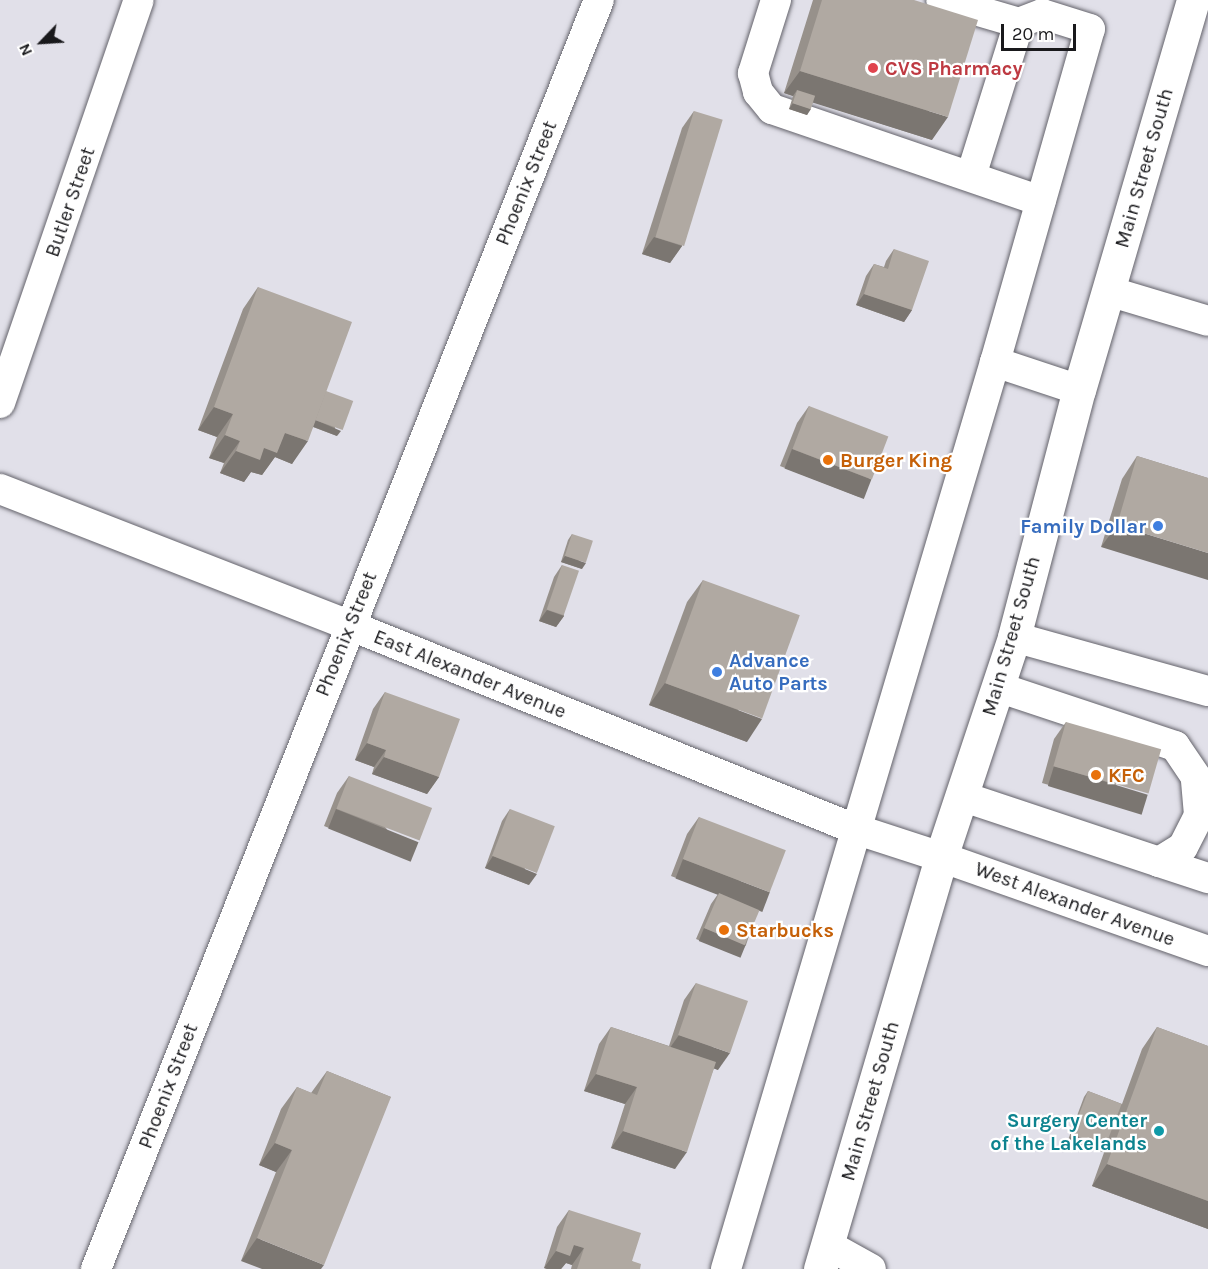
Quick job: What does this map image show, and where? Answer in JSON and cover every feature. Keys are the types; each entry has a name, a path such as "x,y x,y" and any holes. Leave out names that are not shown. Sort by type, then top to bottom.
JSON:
{"main road":[{"name":"Main Street South","path":"824,1257 941,856 1014,637 1079,390 1193,0"}],"street":[{"name":"Butler Street","path":"0,403 139,0"},
{"name":"Phoenix Street","path":"96,1269 349,625 599,0"},
{"path":"776,0 753,73 758,92 772,108 1041,201"},
{"path":"726,1269 995,362 1090,28 1042,14 1019,23 941,0"},
{"path":"971,176 1019,23"},
{"path":"1108,291 1208,321"},
{"path":"995,362 1079,390"},
{"name":"East Alexander Avenue","path":"0,489 349,625 855,829 941,856"},
{"path":"1014,637 1208,691"},
{"path":"998,687 1175,746 1196,777 1199,815 1183,847 1159,862"},
{"path":"961,796 1208,878"},
{"name":"West Alexander Avenue","path":"941,856 1207,946"},
{"path":"824,1257 871,1269"}],"building":[{"name":"CVS Pharmacy","path":"822,0 914,0 978,20 948,117 800,71"},
{"path":"797,90 815,96 811,109 793,103"},
{"path":"694,111 723,120 684,246 655,237"},
{"path":"894,249 929,261 912,310 864,294 874,264 888,269"},
{"path":"258,287 352,322 308,441 285,433 277,453 264,448 260,460 236,451 240,441 225,435 233,414 214,407"},
{"path":"326,391 353,401 343,430 315,420"},
{"path":"809,406 888,436 872,479 793,449"},
{"path":"1137,456 1208,478 1208,553 1117,525"},
{"path":"572,534 593,541 586,563 565,556"},
{"path":"562,565 579,571 564,615 547,609"},
{"name":"Advance Auto Parts","path":"703,580 800,615 762,719 665,683"},
{"path":"385,692 460,719 439,777 384,757 386,750 367,743"},
{"path":"1066,722 1161,749 1148,794 1053,766"},
{"path":"349,776 432,808 420,841 336,809"},
{"path":"510,809 555,826 537,873 492,856"},
{"path":"699,817 786,850 770,892 683,859"},
{"name":"Starbucks","path":"719,893 760,910 745,945 704,928"},
{"path":"696,983 748,1001 730,1053 678,1035"},
{"path":"611,1027 716,1062 687,1152 623,1131 637,1087 596,1074"},
{"name":"Surgery Center of the Lakelands","path":"1157,1027 1208,1046 1208,1201 1107,1164"},
{"path":"327,1071 391,1097 324,1265 257,1238 292,1150 275,1143 297,1087 317,1095"},
{"path":"1088,1091 1122,1104 1105,1147 1072,1134"},
{"path":"569,1210 641,1233 632,1261 641,1264 640,1269 577,1269 584,1248 574,1245 570,1256 556,1251"}],"place":[{"name":"CVS Pharmacy","path":"873,68"},
{"name":"Burger King","path":"828,460"},
{"name":"Family Dollar","path":"1158,526"},
{"name":"Advance Auto Parts","path":"717,672"},
{"name":"KFC","path":"1096,775"},
{"name":"Starbucks","path":"724,930"},
{"name":"Surgery Center of the Lakelands","path":"1159,1131"}]}
